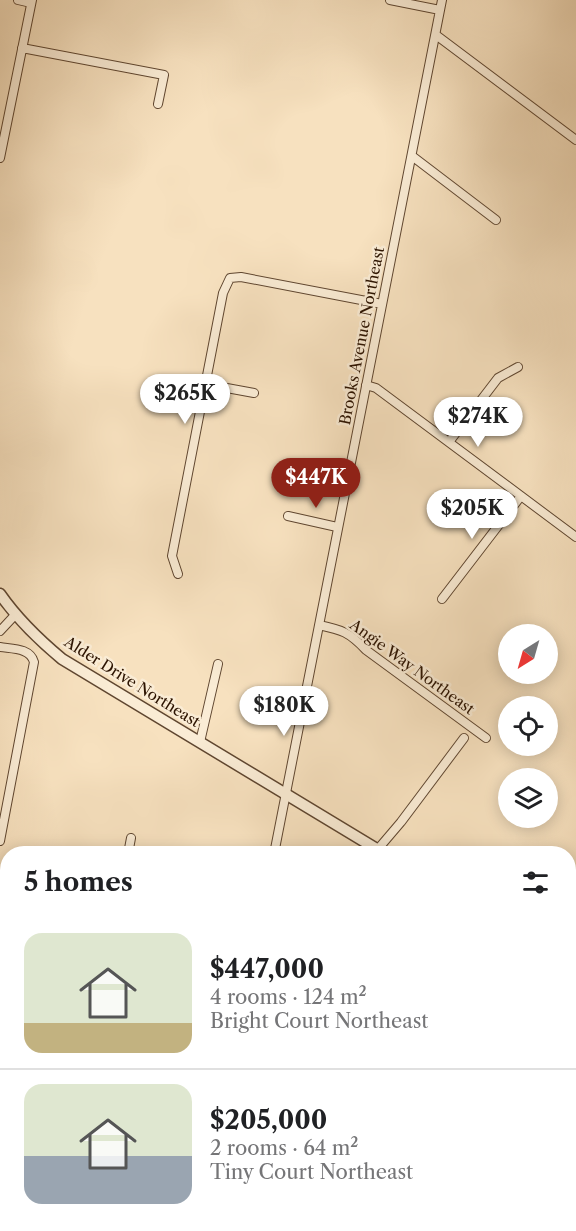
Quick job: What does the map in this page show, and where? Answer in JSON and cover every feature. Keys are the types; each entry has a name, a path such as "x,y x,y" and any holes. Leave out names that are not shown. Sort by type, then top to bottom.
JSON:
{"street":[{"path":"0,158 32,1 18,0"},
{"path":"390,0 440,10"},
{"name":"Brooks Avenue Northeast","path":"276,846 442,0"},
{"path":"436,35 576,140"},
{"path":"22,48 164,75 158,105"},
{"path":"412,156 496,220"},
{"path":"178,574 172,556 223,292 230,279 241,277 382,304"},
{"path":"448,442 498,378 518,367"},
{"path":"205,384 254,393"},
{"path":"366,385 376,388 576,537"},
{"path":"442,599 521,496"},
{"path":"288,516 337,526"},
{"name":"Alder Drive Northeast","path":"0,594 15,615 62,659 370,846"},
{"path":"0,631 15,615"},
{"name":"Angie Way Northeast","path":"319,625 337,629 352,636 366,650 486,738"},
{"path":"0,647 24,651 32,657 34,666 0,842"},
{"path":"200,742 218,664"},
{"path":"380,846 401,822 464,738"},
{"path":"130,846 131,838"}]}
